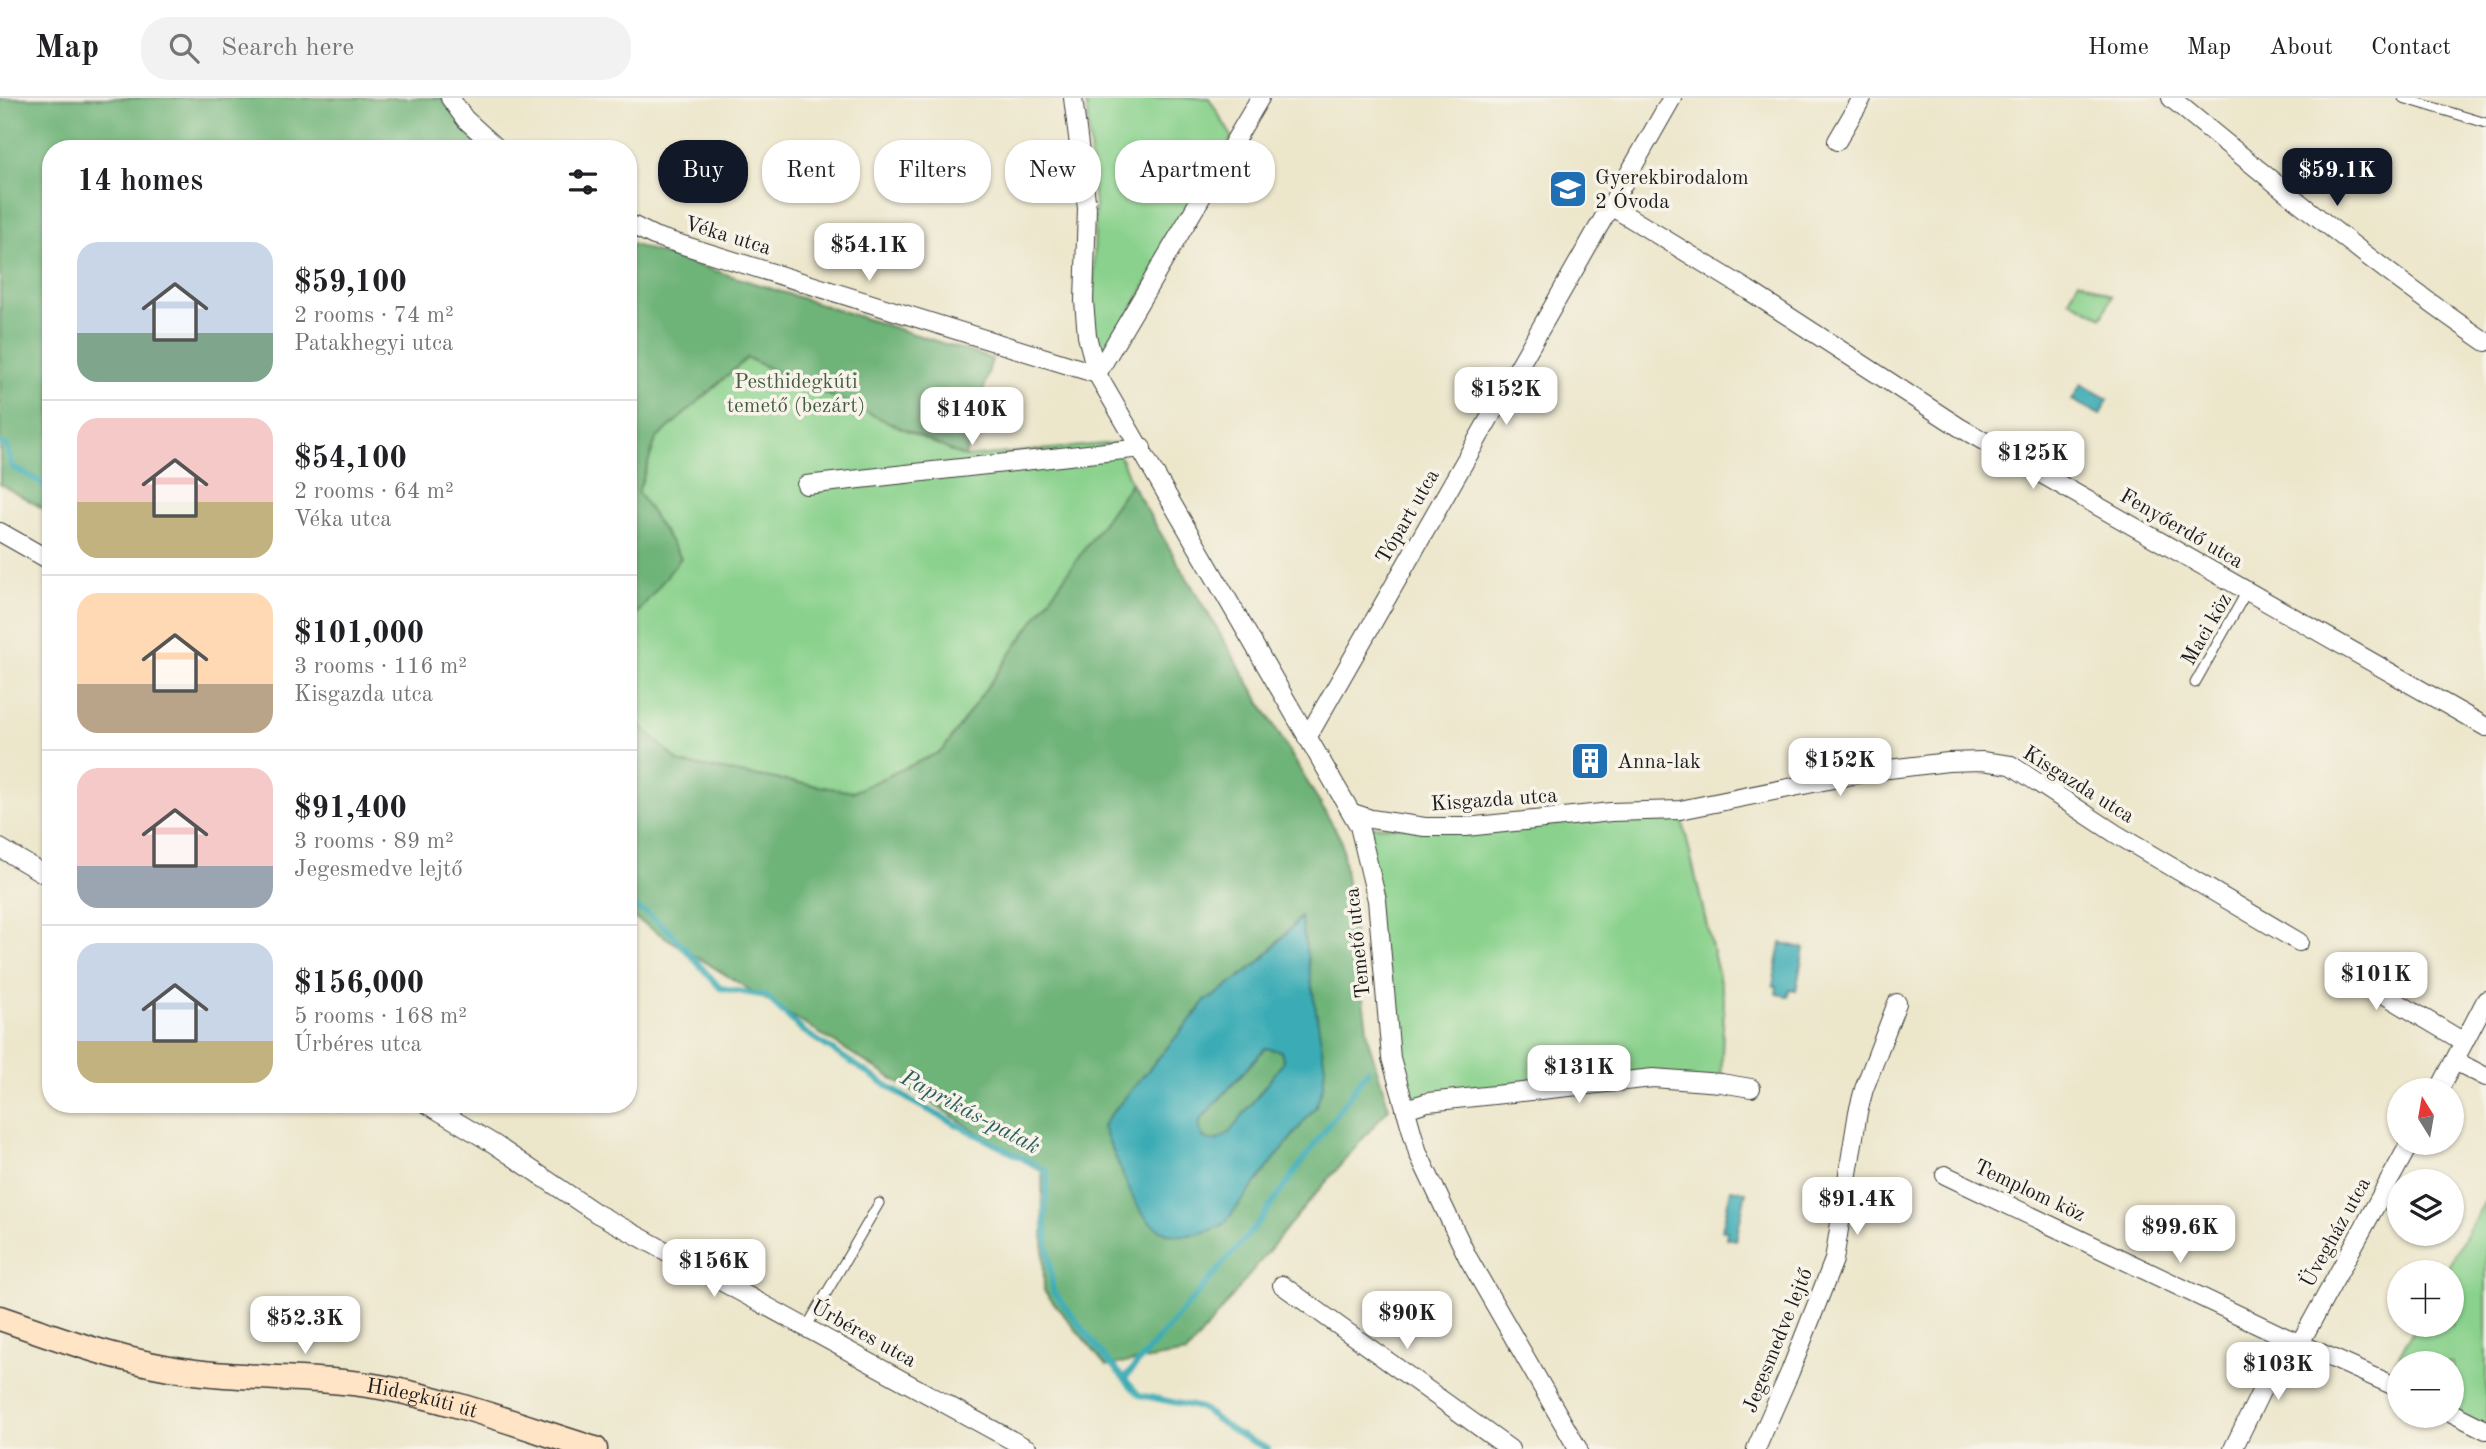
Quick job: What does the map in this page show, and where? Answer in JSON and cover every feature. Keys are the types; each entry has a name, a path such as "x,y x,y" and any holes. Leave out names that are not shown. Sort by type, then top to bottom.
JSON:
{"main road":[{"name":"Hidegkúti út","path":"0,1318 87,1348 161,1367 236,1376 335,1380 416,1394 595,1449"}],"street":[{"path":"450,98 465,119 488,140"},
{"name":"Temető utca","path":"1073,98 1087,208 1084,301 1097,374 1353,813 1363,838 1377,900 1391,1058 1418,1153 1468,1258 1578,1449"},
{"path":"1097,374 1260,98"},
{"name":"Tópart utca","path":"1307,738 1672,98"},
{"path":"1837,141 1862,98"},
{"path":"2171,98 2302,206 2486,342"},
{"name":"Fenyőerdő utca","path":"1609,205 1748,290 1959,427 2486,727"},
{"name":"Véka utca","path":"637,228 654,236 1097,374"},
{"path":"806,485 1142,447"},
{"path":"0,531 42,556"},
{"name":"Kisgazda utca","path":"1353,813 1371,819 1425,827 1466,827 1611,812 1680,810 1872,771 1982,761 2011,765 2116,834 2299,942"},
{"path":"0,848 42,873"},
{"path":"2368,985 2464,1042"},
{"path":"2446,1078 2486,1000"},
{"name":"Jegesmedve lejtő","path":"1756,1449 1834,1260 1858,1112 1897,1003"},
{"path":"2455,1061 2486,1077"},
{"path":"1405,1109 1427,1102 1653,1078 1751,1088"},
{"name":"Úrbéres utca","path":"442,1113 494,1144 596,1213 1028,1449"},
{"name":"Üvegház utca","path":"2234,1449 2293,1341 2403,1155"},
{"name":"Templom köz","path":"1945,1175 2293,1341 2387,1383"},
{"path":"1282,1285 1510,1449"},
{"path":"2464,1419 2486,1430"}],"lane":[{"path":"2403,98 2486,123"},
{"name":"Maci köz","path":"2195,683 2247,591"},
{"path":"806,1328 879,1203"}],"green space":[{"path":"0,98 441,98 474,140 42,140 42,508 0,484"},
{"path":"1086,98 1209,98 1232,137 1230,140 1115,140 1115,203 1194,203 1100,364 1093,332 1095,203 1101,203 1101,140 1090,140"},
{"path":"637,246 992,359 965,457 747,358 656,439 638,492 681,558 637,614"},
{"name":"Pesthidegkúti temető (bezárt)","path":"689,270 949,450 965,457 1115,443 1131,483 943,751 853,792 680,763 637,722 637,613 680,558 638,492 656,439 701,399"},
{"path":"2079,280 2112,296 2102,317 2069,300"},
{"path":"1131,483 1341,839 1369,1043 1389,1108 1291,1223 1187,1353 1106,1366 1044,1291 1042,1172 637,920 637,722 680,763 853,792 942,751","holes":["1300,917 1323,1086 1316,1106 1223,1225 1117,1159 1107,1138 1205,1000 1213,997 1261,961"]},
{"path":"1680,810 1724,999 1721,1083 1653,1078 1405,1109 1359,826 1425,827"},
{"path":"1265,1048 1281,1051 1284,1058 1282,1064 1229,1133 1212,1141 1204,1138 1200,1121"},
{"path":"2486,1199 2486,1430 2464,1419 2464,1351 2401,1351 2409,1337 2464,1337 2464,1260 2452,1260 2460,1246 2464,1246 2464,1238"}],"water":[{"path":"2081,384 2108,399 2100,415 2072,400"},
{"path":"1301,917 1325,1067 1323,1086 1316,1106 1223,1225 1196,1234 1175,1235 1158,1228 1134,1200 1103,1127 1205,1000 1213,997 1261,961","holes":["1265,1048 1281,1051 1282,1064 1229,1133 1217,1140 1204,1138 1200,1120"]},
{"path":"1781,943 1804,948 1796,991 1789,990 1788,996 1776,994 1777,987 1773,985"},
{"path":"1731,1189 1746,1192 1736,1240 1726,1238 1727,1231 1722,1230"}],"waterway":[{"name":"Paprikás-patak","path":"0,443 7,446 12,467 42,484"},
{"name":"Paprikás-patak","path":"637,909 647,913 669,931 720,988 766,996 803,1031 911,1101 1047,1171 1045,1222 1053,1291 1103,1355 1139,1395 1201,1408 1234,1432 1268,1449"},
{"path":"1125,1378 1259,1222 1368,1070"}],"place":[{"name":"Gyerekbirodalom 2 Óvoda","path":"1568,189"},
{"name":"Anna-lak","path":"1590,761"}]}
